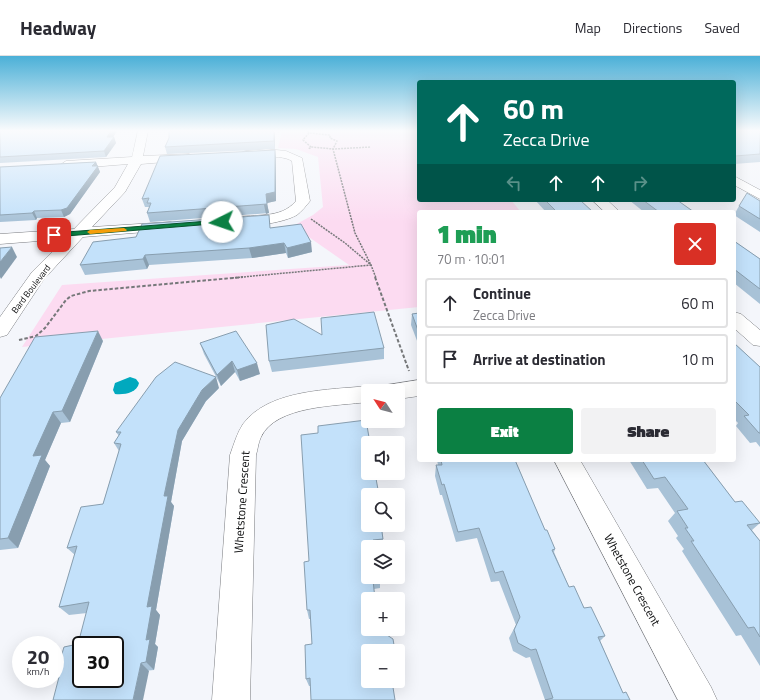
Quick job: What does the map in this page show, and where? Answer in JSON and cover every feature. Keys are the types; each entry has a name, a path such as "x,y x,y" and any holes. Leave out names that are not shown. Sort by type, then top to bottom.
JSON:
{"street":[{"path":"53,165 119,161"},
{"name":"Bard Boulevard","path":"0,331 38,276 120,189 136,161"},
{"path":"227,222 278,217 296,210 303,201 298,161"},
{"path":"736,181 760,195"},
{"path":"601,202 611,210"},
{"path":"0,239 181,225"},
{"path":"736,320 760,340"},
{"name":"Whetstone Crescent","path":"231,700 243,455 247,441 252,430 260,421 282,407 299,403 361,395"},
{"name":"Whetstone Crescent","path":"568,462 698,700"}],"path":[{"path":"335,161 355,233 371,265 410,389"},
{"path":"306,216 345,243 371,265"},
{"path":"19,340 36,336 45,328 66,300 71,296 89,290 371,265"}],"shaded area":[{"path":"318,161 417,161 417,202 513,202 519,210 417,210 417,307 22,347 62,285 349,265 293,226 313,215 323,207"}],"water":[{"path":"130,377 136,379 139,383 136,389 126,394 115,394 113,390 115,383"}],"building":[{"path":"158,161 275,161 275,192 266,194 267,204 147,213 151,203 147,203 149,198 142,199"},
{"path":"96,162 92,166 98,166 67,208 61,210 34,211 32,213 0,215 0,167"},
{"path":"747,193 760,201 760,219 739,206"},
{"path":"547,202 582,202 591,210 555,210"},
{"path":"646,202 680,202 691,210 656,210"},
{"path":"269,215 270,228 301,224 311,242 287,248 284,243 249,248 145,255 143,259 80,265 93,242 136,237 142,224"},
{"path":"736,242 760,259 760,289 736,271"},
{"path":"12,247 0,262 0,248"},
{"path":"374,312 384,348 269,361 266,325 294,319 322,335 321,318"},
{"path":"417,313 417,328 412,314"},
{"path":"98,331 62,411 53,412 33,456 42,455 8,538 0,539 0,398 35,337"},
{"path":"236,331 257,363 237,370 232,361 217,375 200,343"},
{"path":"736,345 760,367 760,433 744,416 749,415 736,402"},
{"path":"175,362 216,377 202,390 178,430 164,496 168,496 147,607 152,606 146,640 150,639 146,662 141,663 133,700 53,700 56,688 64,688 64,647 72,645 72,688 124,688 124,636 80,636 89,602 59,607 77,546 67,548 81,507 103,504 121,444 114,443 121,432 116,432 156,377"},
{"path":"361,421 361,428 367,428 369,436 361,436 361,480 376,480 378,488 361,488 361,532 382,532 383,539 361,540 361,584 373,584 374,592 361,592 361,636 388,636 393,639 394,644 361,644 361,688 393,688 395,700 311,700 310,678 306,679 305,645 312,644 310,610 307,610 304,562 309,561 301,435 318,433 318,426"},
{"path":"441,462 516,462 545,530 547,530 555,549 552,550 569,587 574,586 584,608 591,607 605,636 598,637 623,693 626,692 630,700 545,700 553,698 536,649 531,650 518,643 514,630 520,617 503,571 495,573 479,528 458,532 444,484 442,485 436,465 442,465"},
{"path":"643,462 705,462 735,502 742,501 760,523 747,525 760,541 760,637 754,627 748,628 691,541 694,541 685,528 688,528 677,511 688,509 665,477 654,479"}],"slow traffic":[{"path":"90,232 124,230"}],"route":[{"path":"54,235 222,222"}]}
